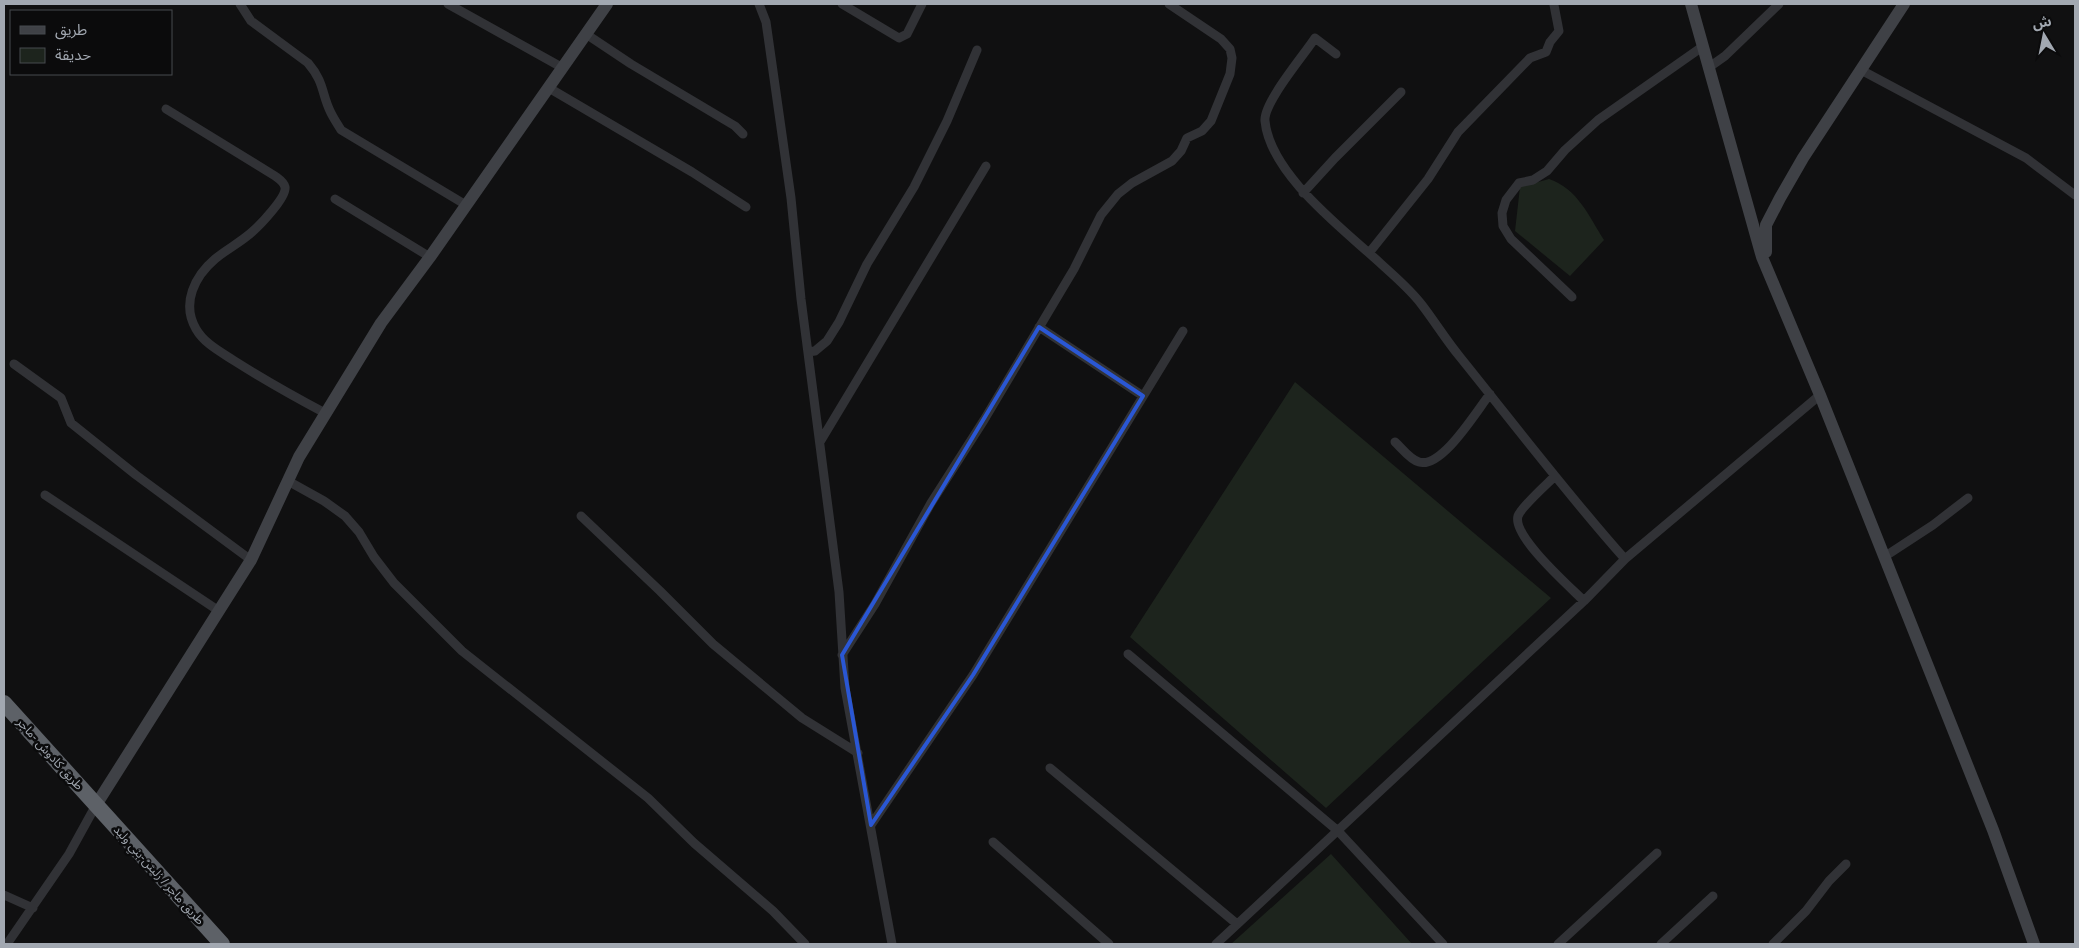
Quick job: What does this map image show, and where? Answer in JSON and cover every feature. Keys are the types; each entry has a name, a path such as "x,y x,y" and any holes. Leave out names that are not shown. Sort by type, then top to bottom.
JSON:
{"highway":[{"name":"طريق كادوش -ماجر","path":"4,703 96,805"},
{"name":"طريق ماجر / زليتن-بني وليد","path":"96,805 222,944"}],"street":[{"path":"240,4 251,21 308,63 316,72 321,81 330,112 341,130 466,204"},
{"path":"448,4 563,68"},
{"path":"6,944 69,854 96,805 251,560 288,481 325,413 381,323 430,257 607,4"},
{"path":"759,4 766,22 791,198 801,299 840,592 845,688 892,944"},
{"path":"842,4 899,38 907,34 922,4"},
{"path":"842,655 875,604 927,510 984,420 1074,269 1101,215 1112,201 1132,183 1172,161 1181,151 1187,138 1202,131 1212,121 1230,74 1232,58 1230,49 1221,39 1169,4"},
{"path":"1691,4 1759,247 1993,830 2034,944"},
{"path":"1708,68 1725,56 1779,4"},
{"path":"1768,268 1765,230 1770,217 1802,158 1904,4"},
{"path":"1369,253 1428,178 1458,132 1522,65 1533,56 1546,52 1549,49 1550,42 1559,31 1554,5"},
{"path":"586,34 631,64 735,126 743,134"},
{"path":"1336,54 1315,38 1266,110 1266,126 1274,149 1303,192 1422,305 1555,476 1625,559"},
{"path":"1572,297 1511,239 1503,226 1502,213 1506,200 1519,184 1533,180 1547,171 1565,150 1604,116 1702,46"},
{"path":"808,352 819,348 827,341 839,322 867,264 922,170 977,50"},
{"path":"1861,70 2026,158 2075,195"},
{"path":"549,88 692,172 746,207"},
{"path":"1303,192 1401,92"},
{"path":"166,109 275,176 283,182 285,188 284,196 253,231 216,258 202,273 192,290 188,306 195,328 206,342 271,384 325,413"},
{"path":"820,442 986,166"},
{"path":"335,199 430,257"},
{"path":"1039,327 1143,396"},
{"path":"871,825 973,675 1183,331"},
{"path":"14,364 61,398 71,423 136,476 251,560"},
{"path":"1395,442 1415,460 1423,462 1432,461 1447,449 1490,394"},
{"path":"1216,944 1584,601 1625,559 1820,395"},
{"path":"1555,476 1519,515 1518,524 1532,548 1584,601"},
{"path":"288,481 324,500 345,516 359,532 374,557 394,582 462,651 648,798 694,843 773,911 805,944"},
{"path":"45,495 219,611"},
{"path":"1884,557 1933,525 1968,498"},
{"path":"581,516 713,644 802,718 858,753"},
{"path":"1128,654 1338,831 1443,944"},
{"path":"1050,768 1237,924"},
{"path":"993,842 1109,944"},
{"path":"1558,944 1657,853"},
{"path":"1773,944 1806,911 1829,881 1846,864"},
{"path":"4,895 33,908"},
{"path":"1661,944 1713,896"}],"highlighted area":[{"path":"1039,327 1143,396 973,675 871,825 842,655"}],"green space":[{"path":"1549,179 1559,183 1575,196 1604,240 1570,276 1515,231 1520,187"},
{"path":"1295,382 1551,598 1326,808 1130,637"},
{"path":"1331,854 1412,944 1231,944"}]}
